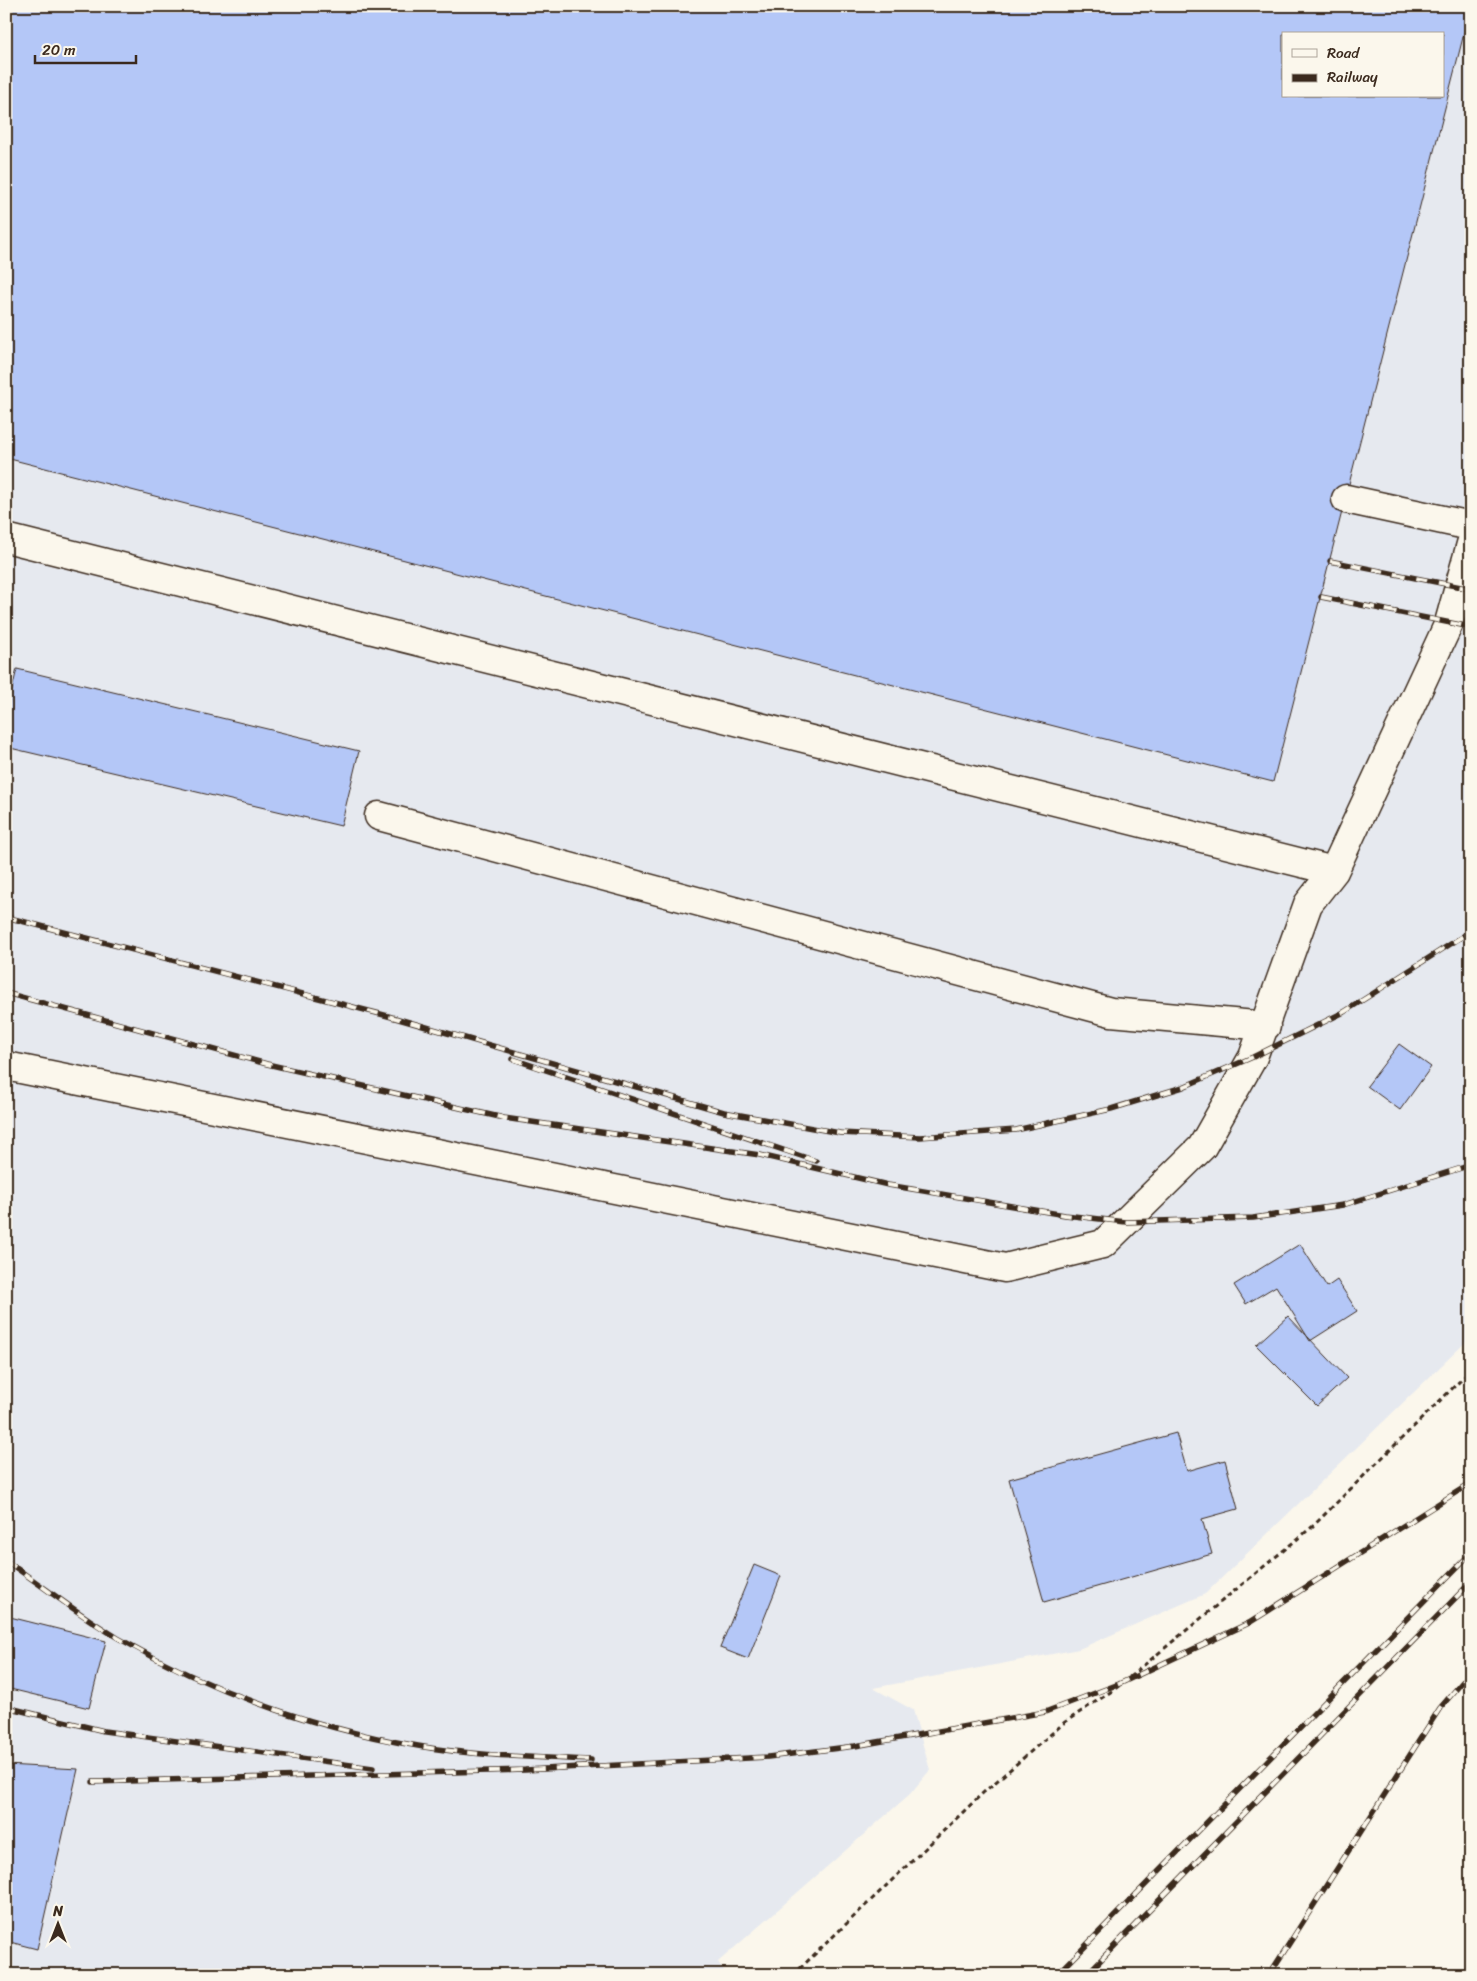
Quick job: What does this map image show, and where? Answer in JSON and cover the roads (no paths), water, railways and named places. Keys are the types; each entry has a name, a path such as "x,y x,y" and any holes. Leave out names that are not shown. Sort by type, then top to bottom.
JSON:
{"lane":[{"path":"1346,499 1471,526"},
{"path":"6,538 1334,871"},
{"path":"6,1066 1005,1268 1103,1244 1202,1147 1253,1057 1266,1026 1308,904 1334,871 1448,623 1471,544"},
{"path":"379,816 1111,1012 1266,1026"}],"railway":[{"path":"1330,561 1471,589"},
{"path":"1321,597 1471,627"},
{"path":"6,917 388,1016 724,1112 840,1133 920,1137 1016,1130 1111,1109 1183,1087 1253,1057 1344,1012 1471,931"},
{"path":"6,993 267,1064 504,1118 760,1155 888,1185 1065,1215 1126,1222 1253,1218 1343,1205 1471,1165"},
{"path":"513,1059 816,1161"},
{"path":"93,1782 525,1770 768,1757 855,1746 1045,1712 1119,1684 1249,1623 1471,1483"},
{"path":"1057,1975 1471,1553"},
{"path":"6,1561 104,1629 153,1657 226,1691 301,1718 340,1729 418,1746 483,1754 591,1760"},
{"path":"1086,1975 1471,1582"},
{"path":"1269,1975 1440,1708 1471,1672"},
{"path":"6,1707 104,1731 373,1768"}]}
